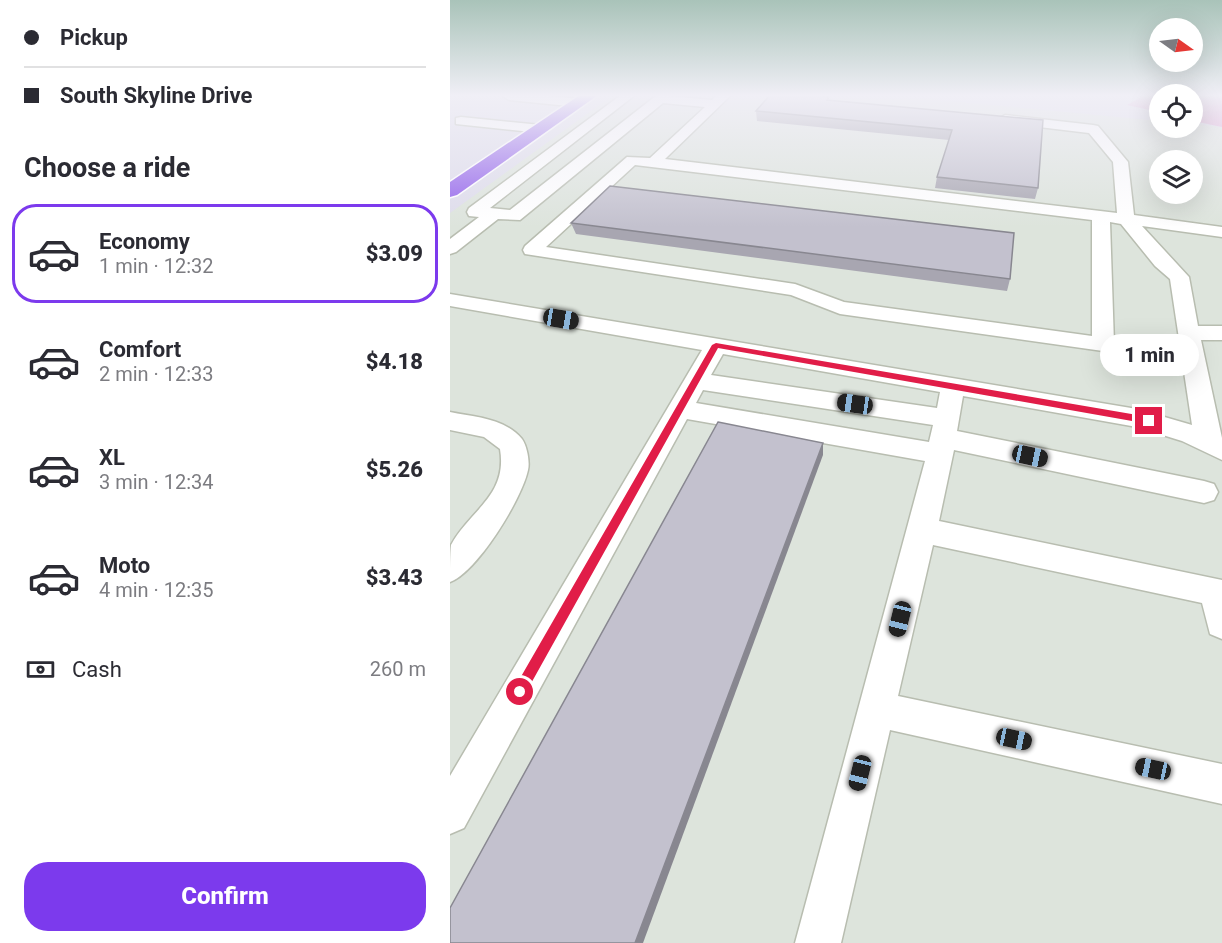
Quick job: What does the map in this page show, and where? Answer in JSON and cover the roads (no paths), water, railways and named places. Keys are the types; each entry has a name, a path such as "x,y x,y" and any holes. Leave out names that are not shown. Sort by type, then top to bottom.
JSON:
{"main road":[{"path":"450,191 526,139"}],"street":[{"path":"571,139 475,212 514,216 610,139"},
{"path":"654,162 678,139"},
{"path":"1101,139 1120,162 1126,219 1162,262 1179,277 1189,333 1215,446"},
{"path":"1101,216 1102,344 840,308 795,290 532,250 632,160 654,162 1126,219 1222,232"},
{"path":"450,248 494,214"},
{"path":"450,300 716,345 945,424 1204,492"},
{"path":"1189,333 1222,333"},
{"path":"450,814 716,345"},
{"path":"697,381 945,424"},
{"path":"681,409 945,424 1137,418 1184,431 1215,446"},
{"path":"450,421 491,429 512,445 515,468 502,498 470,545 450,568"},
{"path":"818,943 922,530 945,424"},
{"path":"922,530 1216,592 1222,623"},
{"path":"876,709 1222,784"}]}
